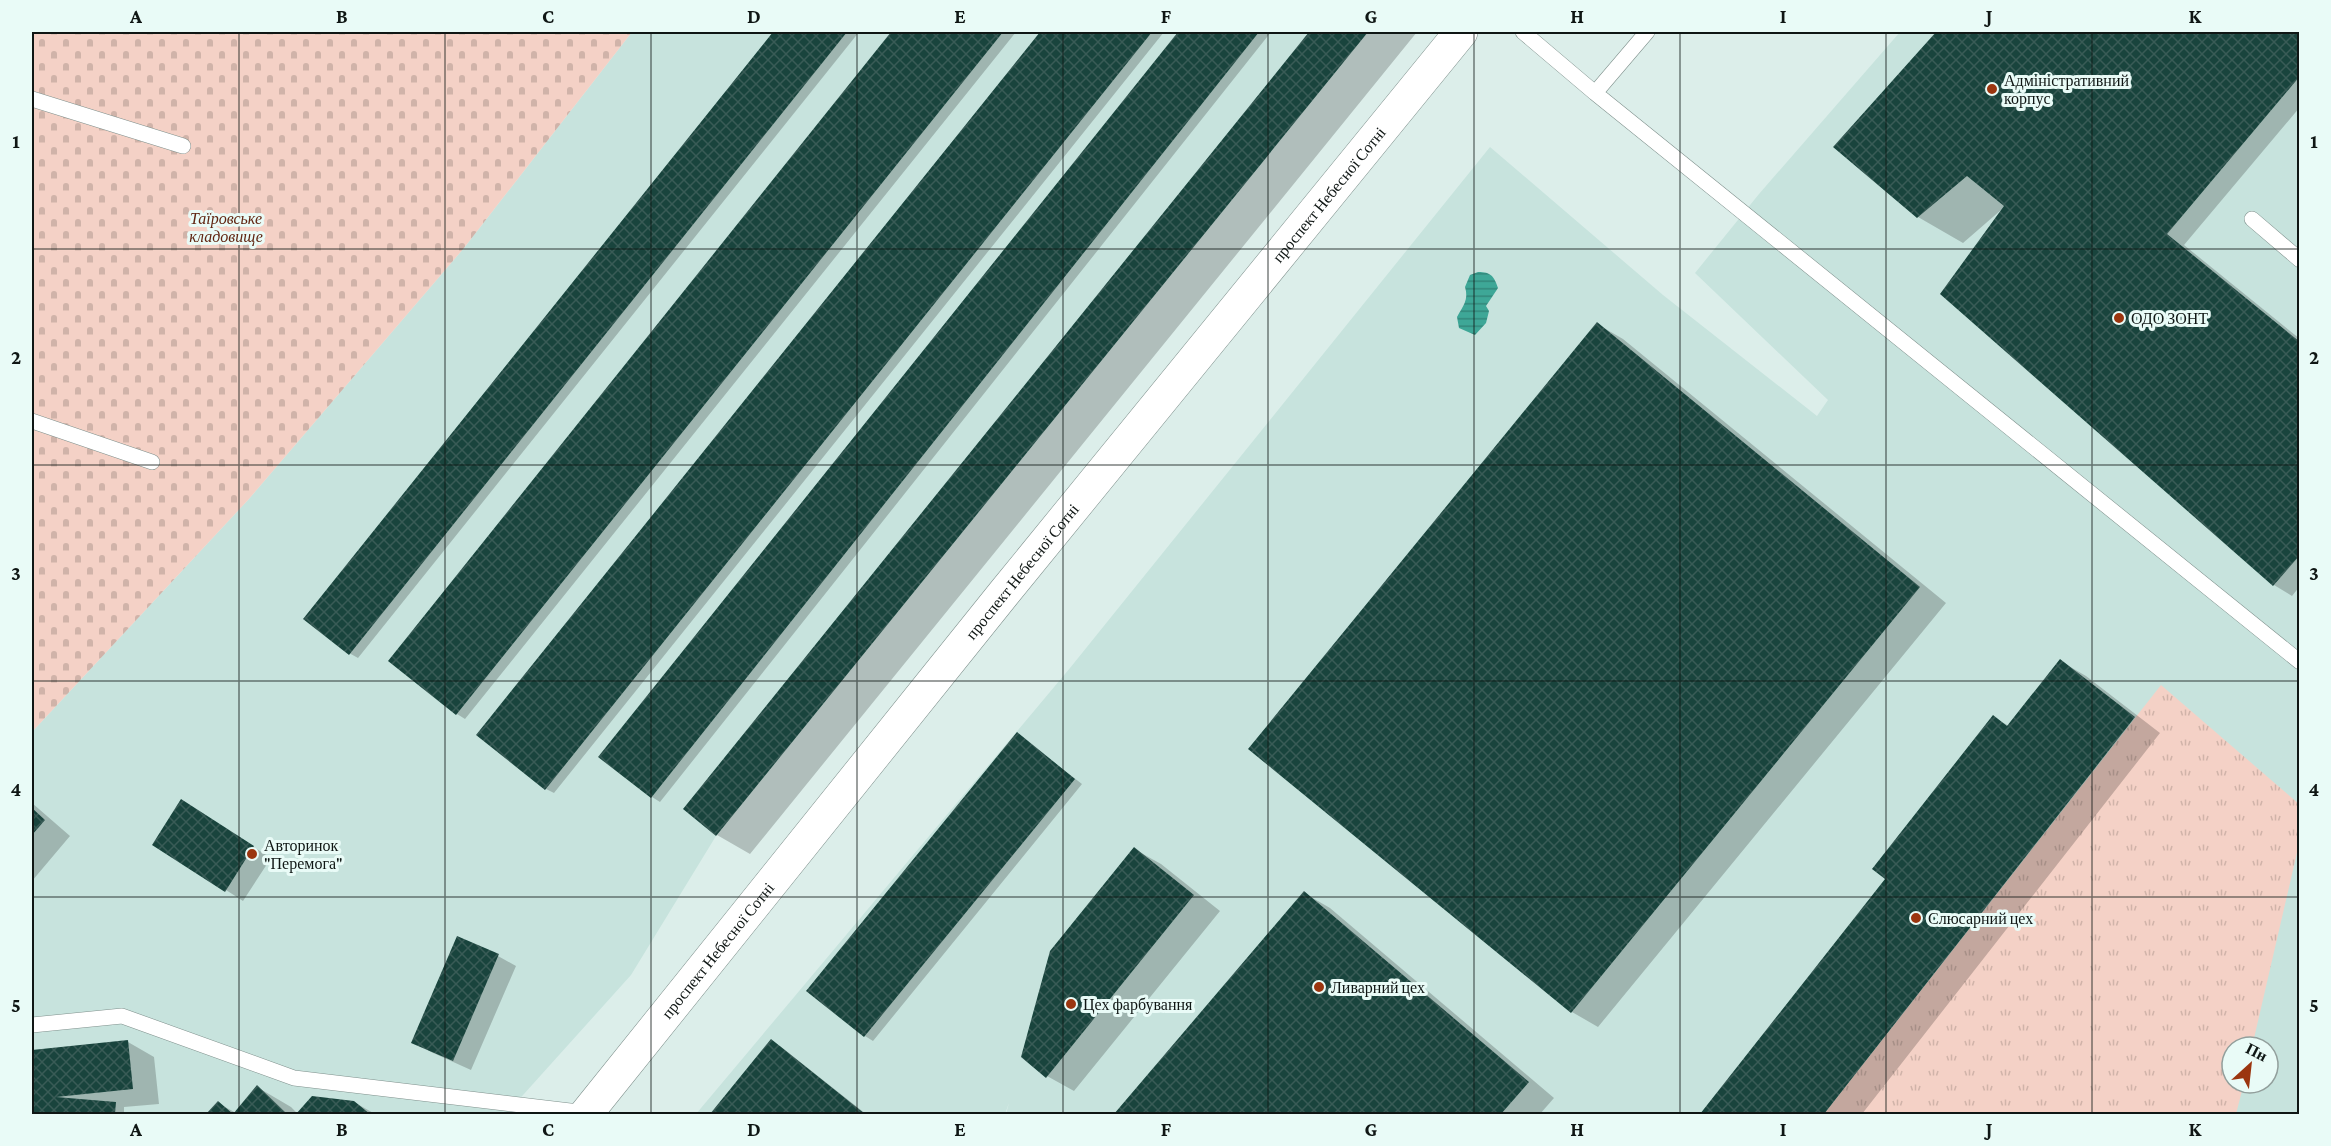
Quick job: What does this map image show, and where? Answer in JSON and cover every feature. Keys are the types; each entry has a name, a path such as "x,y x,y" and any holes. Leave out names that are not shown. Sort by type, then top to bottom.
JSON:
{"main road":[{"name":"проспект Небесної Сотні","path":"586,1114 1004,593 1461,32"}],"lane":[{"path":"1523,32 1595,93 2300,662"},
{"path":"1595,93 1647,32"},
{"path":"32,99 183,146"},
{"path":"2252,219 2300,260"},
{"path":"32,421 152,462"},
{"path":"32,1025 122,1016 294,1078 586,1114"}],"shaded area":[{"path":"632,32 1368,32 716,836 631,975 506,1114 32,1114 32,732 248,500 464,248"},
{"path":"1900,32 2299,32 2299,1114 2148,1114 1947,958 1824,1114 1006,1114 1009,1103 1005,1114 696,1114 1070,668 1490,147 1663,295 1817,416 1828,400 1695,273 1759,194"},
{"path":"1478,272 1491,276 1498,288 1486,306 1489,311 1486,323 1475,335 1459,328 1457,317 1465,303 1465,287 1470,275"}],"green space":[{"name":"Таїровське кладовище","path":"32,32 632,32 464,248 248,500 32,732"},
{"path":"2161,685 2299,804 2299,844 2255,1035 2220,1035 2220,1095 2241,1095 2236,1114 1824,1114"}],"building":[{"path":"773,32 847,32 349,655 303,619"},
{"path":"891,32 1003,32 456,715 388,661"},
{"path":"1040,32 1152,32 545,790 476,735"},
{"path":"1178,32 1259,32 651,798 598,757"},
{"path":"1309,32 1368,32 716,836 683,809"},
{"name":"ОДО ЗОНТ","path":"1936,32 2300,32 2300,76 2167,234 2300,342 2300,555 2273,586 1940,294 2004,206 1967,176 1917,218 1833,147"},
{"path":"1597,322 1920,587 1571,1013 1248,749"},
{"name":"Слюсарний цех","path":"2060,659 2135,717 1824,1114 1700,1114 1885,879 1872,869 1993,715 2007,726"},
{"path":"1017,732 1075,779 864,1037 806,991"},
{"path":"181,799 254,846 225,892 152,845"},
{"path":"32,808 45,820 32,835"},
{"name":"Цех фарбування","path":"1134,847 1194,895 1046,1078 1021,1057 1050,951"},
{"name":"Ливарний цех","path":"1304,891 1529,1082 1501,1114 1114,1114"},
{"path":"457,936 499,954 453,1061 411,1043"},
{"path":"771,1039 865,1114 710,1114"},
{"path":"128,1040 133,1089 56,1097 116,1102 115,1114 32,1114 32,1050"},
{"path":"257,1085 287,1114 233,1114"},
{"path":"312,1096 354,1101 370,1114 296,1114"},
{"path":"218,1101 233,1114 206,1114"}],"place":[{"name":"Адміністративний корпус","path":"1992,89"},
{"name":"ОДО ЗОНТ","path":"2119,318"},
{"name":"Авторинок \"Перемога\"","path":"252,854"},
{"name":"Слюсарний цех","path":"1916,918"},
{"name":"Ливарний цех","path":"1319,987"},
{"name":"Цех фарбування","path":"1071,1004"}]}
